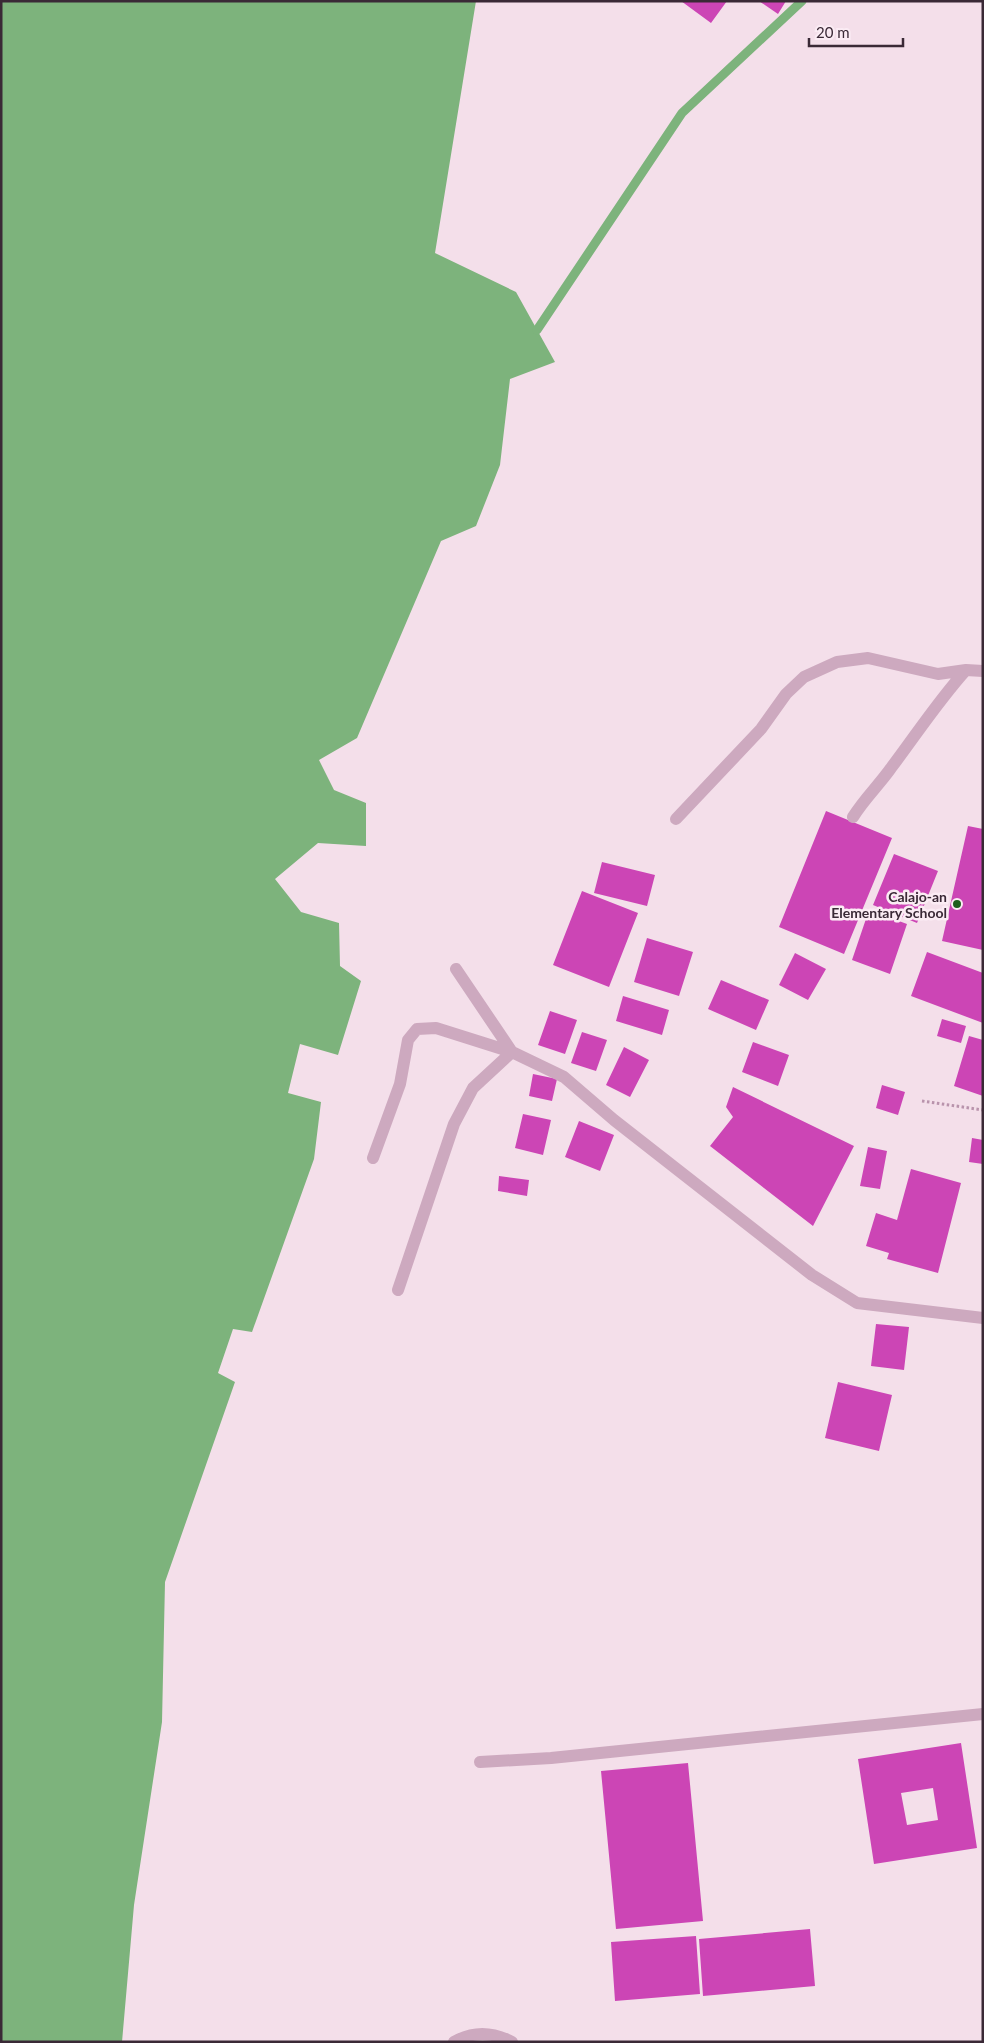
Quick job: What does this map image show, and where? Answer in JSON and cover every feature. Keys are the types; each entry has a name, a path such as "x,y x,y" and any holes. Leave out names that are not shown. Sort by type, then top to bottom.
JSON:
{"street":[{"path":"676,819 761,729 786,694 804,677 837,662 868,658 938,674 966,670 983,671"},
{"path":"853,817 890,770 930,712 966,670"},
{"path":"456,969 512,1052"},
{"path":"373,1158 400,1084 408,1040 417,1029 436,1028 512,1052 564,1077 614,1120 738,1219 812,1276 857,1303 983,1318"},
{"path":"398,1290 454,1124 473,1088 512,1052"},
{"path":"480,1762 551,1758 983,1714"},
{"path":"454,2042 464,2036 484,2033 503,2037 512,2042"}],"path":[{"path":"922,1101 983,1110"}],"shaded area":[{"path":"1,1 476,1 435,253 516,292 555,362 510,379 500,465 476,526 441,541 357,738 319,760 334,790 366,803 366,846 318,843 275,879 301,912 339,923 340,966 361,981 338,1055 300,1044 288,1093 321,1102 314,1159 252,1332 233,1329 218,1373 235,1382 165,1582 162,1722 134,1905 122,2042 1,2042"}],"building":[{"path":"681,1 727,1 711,23"},
{"path":"759,1 786,1 778,14"},
{"path":"826,811 892,838 844,954 779,927"},
{"path":"968,826 983,829 983,950 942,941"},
{"path":"894,854 938,871 917,923 873,905"},
{"path":"602,862 655,875 647,906 594,893"},
{"path":"582,891 638,913 609,987 553,965"},
{"path":"869,910 907,924 890,974 852,960"},
{"path":"647,938 693,952 679,996 634,982"},
{"path":"927,952 983,973 983,1023 911,996"},
{"path":"795,953 826,969 808,1000 779,985"},
{"path":"721,980 769,1000 756,1030 708,1009"},
{"path":"623,996 669,1010 662,1035 616,1021"},
{"path":"550,1011 577,1020 565,1054 538,1045"},
{"path":"942,1019 966,1026 961,1043 937,1036"},
{"path":"582,1032 607,1040 596,1071 571,1063"},
{"path":"969,1036 983,1040 983,1096 954,1086"},
{"path":"753,1042 789,1055 778,1086 742,1072"},
{"path":"624,1047 649,1060 630,1097 606,1085"},
{"path":"533,1074 557,1079 552,1101 529,1096"},
{"path":"882,1085 905,1092 898,1115 876,1108"},
{"path":"733,1087 854,1146 813,1226 710,1146 733,1117 726,1107"},
{"path":"523,1114 551,1120 543,1155 515,1148"},
{"path":"579,1121 614,1135 600,1171 565,1157"},
{"path":"972,1138 983,1140 983,1164 969,1162"},
{"path":"868,1147 887,1151 880,1189 860,1186"},
{"path":"911,1169 961,1183 938,1273 887,1259 889,1253 866,1246 876,1213 897,1220"},
{"path":"499,1176 529,1180 527,1196 498,1191"},
{"path":"876,1324 909,1327 904,1370 871,1366"},
{"path":"838,1382 892,1395 879,1451 825,1438"},
{"path":"961,1743 977,1848 874,1864 858,1759","holes":["933,1788 938,1820 907,1825 901,1793"]},
{"path":"688,1763 703,1921 616,1929 601,1771"},
{"path":"810,1929 815,1986 703,1996 699,1939"},
{"path":"696,1936 700,1994 615,2001 611,1942"}],"waterway":[{"path":"537,330 682,113 802,1"}],"place":[{"name":"Calajo-an Elementary School","path":"957,904"}]}
